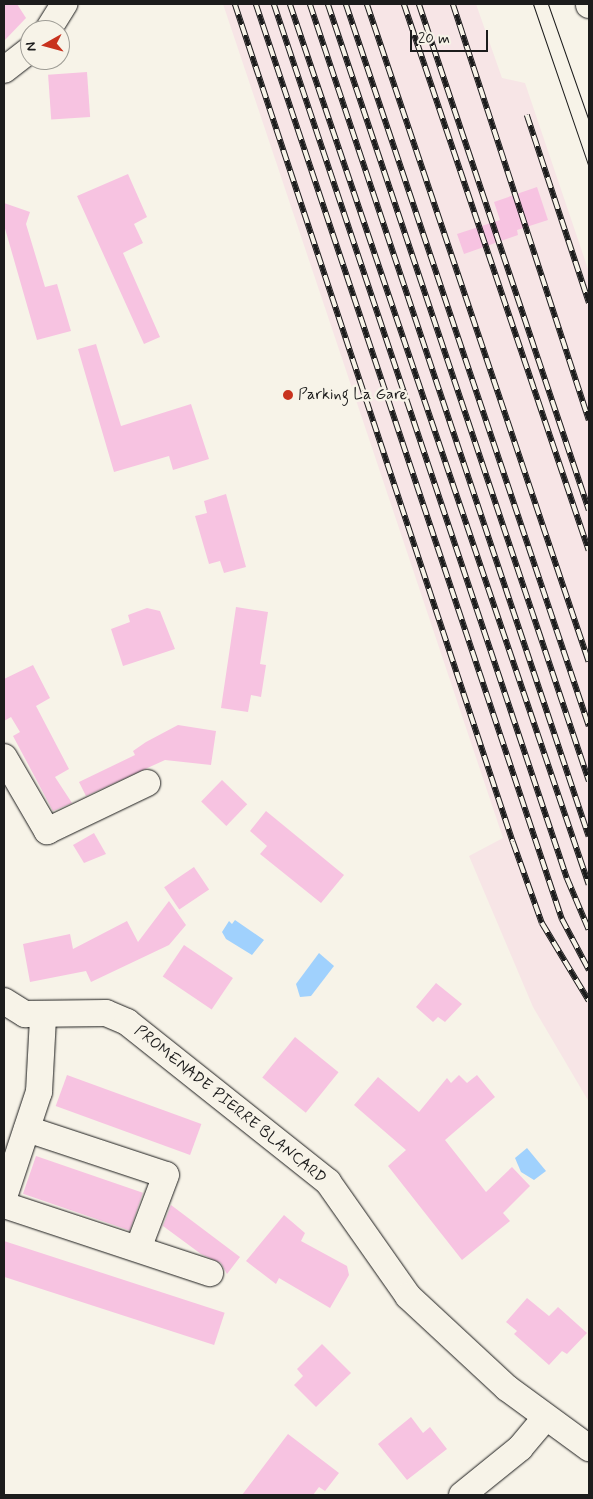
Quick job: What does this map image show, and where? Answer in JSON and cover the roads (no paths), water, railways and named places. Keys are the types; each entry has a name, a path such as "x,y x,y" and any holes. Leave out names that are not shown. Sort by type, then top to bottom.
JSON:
{"street":[{"path":"54,20 64,4"},
{"path":"4,70 20,58"},
{"path":"4,757 48,831 147,783"},
{"name":"PROMENADE PIERRE BLANCARD","path":"4,1001 25,1014 43,1016 106,1013 127,1022 328,1182 408,1296 461,1349 546,1418 589,1448"},
{"path":"4,1198 39,1092 43,1016"},
{"path":"27,1129 166,1174 139,1246"},
{"path":"4,1204 139,1246 210,1273"},
{"path":"462,1495 520,1448 546,1418"}],"water":[{"path":"235,920 264,940 252,955 226,939 222,932 229,921 232,924"},
{"path":"319,953 334,966 311,996 300,997 296,984"},
{"path":"527,1148 546,1171 534,1180 521,1172 515,1158"}],"tram line":[{"path":"533,4 589,168"},
{"path":"548,4 589,121"}],"railway":[{"path":"235,4 513,842 542,923 589,1001"},
{"path":"256,4 562,919 589,970"},
{"path":"274,4 567,878 589,930"},
{"path":"290,4 589,885"},
{"path":"310,4 589,837"},
{"path":"328,4 589,781"},
{"path":"346,4 589,726"},
{"path":"367,4 589,662"},
{"path":"404,4 589,551"},
{"path":"419,4 589,510"},
{"path":"453,4 589,420"},
{"path":"527,115 589,303"}],"place":[{"name":"Parking La Gare","path":"288,395"}]}
